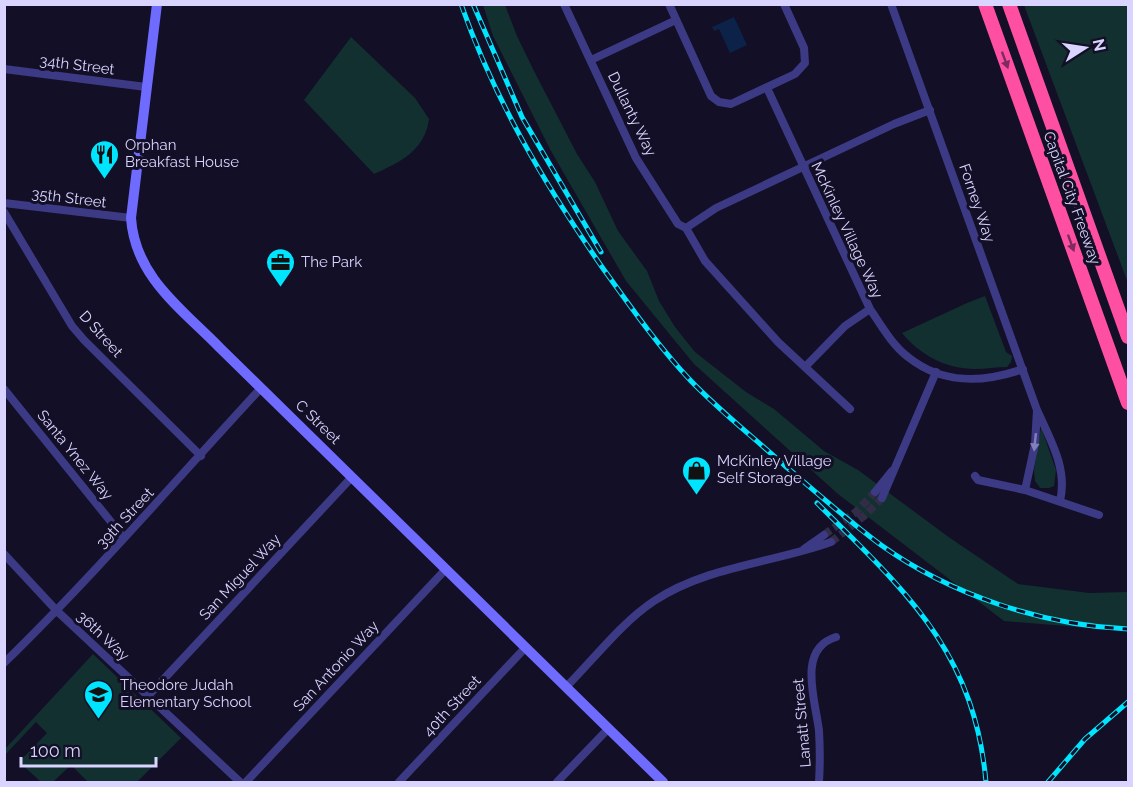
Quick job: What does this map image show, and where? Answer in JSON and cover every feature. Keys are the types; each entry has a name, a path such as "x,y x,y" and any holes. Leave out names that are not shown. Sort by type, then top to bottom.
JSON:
{"highway":[{"name":"Capital City Freeway","path":"985,4 1128,403"},
{"name":"Capital City Freeway","path":"1009,4 1128,337"}],"street":[{"name":"C Street","path":"157,4 131,218 137,250 151,277 663,783"},
{"name":"Dullanty Way","path":"564,4 636,158 678,224 686,228 705,261 778,342 850,409"},
{"path":"669,4 711,96 719,102 731,104 795,74 805,63 804,48 784,4"},
{"name":"Forney Way","path":"891,4 1037,410 1056,454 1063,476 1060,501"},
{"path":"591,60 676,20"},
{"name":"34th Street","path":"4,69 146,87"},
{"name":"McKinley Village Way","path":"767,88 870,309 886,333 907,357 936,372 966,380 984,379 1023,369"},
{"path":"686,228 716,208 894,124 930,110"},
{"name":"35th Street","path":"4,204 131,218"},
{"name":"D Street","path":"4,212 72,326 201,456"},
{"path":"805,368 845,326 870,309"},
{"path":"882,498 936,372"},
{"name":"Santa Ynez Way","path":"4,388 124,538"},
{"name":"39th Street","path":"4,663 57,611 261,388"},
{"name":"Forney Way","path":"1025,490 1035,444 1037,410"},
{"path":"875,492 898,463"},
{"path":"975,476 978,480 1025,490 1099,515"},
{"name":"San Miguel Way","path":"148,696 352,477"},
{"path":"803,550 824,535"},
{"path":"566,687 627,624 653,602 682,586 722,571 831,542"},
{"name":"36th Way","path":"4,554 57,611 240,783"},
{"name":"San Antonio Way","path":"246,783 446,569"},
{"name":"Lanatt Street","path":"819,783 819,732 811,672 813,658 819,646 836,637"},
{"name":"40th Street","path":"399,783 525,648"},
{"path":"557,783 608,729"}],"green space":[{"path":"483,5 505,5 534,71 577,154 595,182 618,231 647,271 659,301 675,327 695,352 746,392 774,409 824,451 858,470 950,538 1018,584 1089,593 1128,592 1128,631 1004,621 838,494 694,364 626,281 551,151 493,36"},
{"path":"1024,5 1128,5 1128,283"},
{"path":"351,37 415,98 429,119 423,139 410,154 374,174 304,100"},
{"path":"985,296 1006,352 1012,356 1007,367 975,369 944,363 925,354 902,333 967,303"},
{"path":"1041,427 1056,470 1054,486 1049,488 1040,488 1035,481 1034,470"},
{"name":"Theodore Judah Elementary School","path":"93,654 181,738 137,782 88,782 71,765 53,782 41,782 19,762 47,733 36,722 5,755 5,749"}],"water":[{"path":"734,17 747,45 730,53 719,29 714,31 712,27"}],"tunnel":[{"path":"824,535 856,512 875,492"},
{"path":"831,542 882,498"}],"railway":[{"path":"461,4 474,40 505,108 560,204 645,326 679,368 713,403 868,535 908,563 937,579 1031,614 1063,621 1128,629"},
{"path":"473,4 522,117 601,252"},
{"path":"817,503 906,595 930,626 950,659 967,695 979,736 986,782"},
{"path":"1048,782 1085,739 1128,702"}],"place":[{"name":"Orphan Breakfast House","path":"104,180"},
{"name":"The Park","path":"280,288"},
{"name":"McKinley Village Self Storage","path":"696,496"},
{"name":"Theodore Judah Elementary School","path":"99,720"}]}
